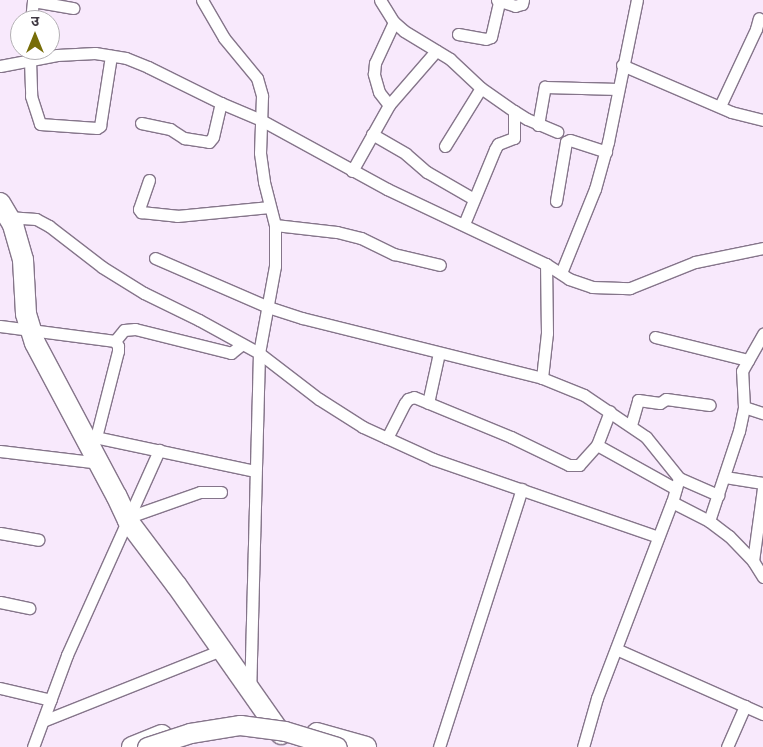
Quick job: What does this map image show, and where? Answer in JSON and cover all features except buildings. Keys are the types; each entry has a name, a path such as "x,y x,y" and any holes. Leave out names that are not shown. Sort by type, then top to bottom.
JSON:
{"highway":[{"path":"4,210 23,260 26,314 34,343 90,436 100,464 128,519 276,727"},
{"path":"132,747 198,722 228,718 366,747"},
{"path":"168,747 202,734 276,727 327,747"}],"main road":[{"path":"147,747 190,733 240,725 285,731 337,747"}],"street":[{"path":"32,0 73,8"},
{"path":"202,0 224,38 257,78 262,96 260,153 275,225 275,266 259,353 254,470 250,690"},
{"path":"380,0 394,22 404,31 450,59 481,88 514,111 557,132"},
{"path":"458,34 486,39 491,37 498,0 519,6 523,0"},
{"path":"561,274 595,189 606,152 622,65 637,0"},
{"path":"720,106 754,34 759,18"},
{"path":"389,104 379,92 374,74 376,63 394,22"},
{"path":"352,171 389,104 436,51"},
{"path":"60,55 95,53 148,67 221,103 261,120 387,189 546,264 569,280 592,287 630,288 695,262 763,248"},
{"path":"33,60 31,96 40,124 97,128 100,126 111,56"},
{"path":"0,66 22,60"},
{"path":"622,65 748,117 763,120"},
{"path":"538,124 546,87 618,89"},
{"path":"445,146 481,88"},
{"path":"141,124 170,129 184,138 209,142 213,137 221,103"},
{"path":"464,224 495,149 498,144 514,138 514,111"},
{"path":"372,134 406,154 427,172 474,199"},
{"path":"556,201 566,142 570,140 606,152"},
{"path":"149,180 139,209 141,212 177,216 270,207"},
{"path":"4,210 36,219 49,226 102,267 144,293 199,320 259,353 319,399 362,427 433,459 658,537"},
{"path":"275,225 337,232 361,238 394,254 440,266"},
{"path":"155,258 268,307 302,318 542,378 577,391 610,411 648,439 679,478 718,495"},
{"path":"542,378 547,333 546,264"},
{"path":"0,326 115,341"},
{"path":"115,341 124,330 135,329 231,353 242,344"},
{"path":"709,521 725,476 744,407 742,378 748,360 763,334"},
{"path":"655,337 748,360"},
{"path":"115,341 118,351 90,436 254,470"},
{"path":"428,403 439,353"},
{"path":"388,438 408,399 414,397 511,437 569,465 581,464 597,444 610,411"},
{"path":"630,425 638,400 660,403 666,399 710,405"},
{"path":"744,407 763,413"},
{"path":"597,444 676,490"},
{"path":"33,747 67,655 159,450"},
{"path":"0,451 100,464"},
{"path":"725,476 763,484"},
{"path":"583,747 616,649 672,502 679,478"},
{"path":"753,561 763,488"},
{"path":"439,747 522,489"},
{"path":"128,519 200,492 221,492"},
{"path":"672,502 709,521 740,546 753,561 763,577"},
{"path":"0,533 38,540"},
{"path":"0,602 29,608"},
{"path":"616,649 763,714"},
{"path":"43,722 221,650"},
{"path":"0,688 51,700"},
{"path":"727,747 745,706"}]}
